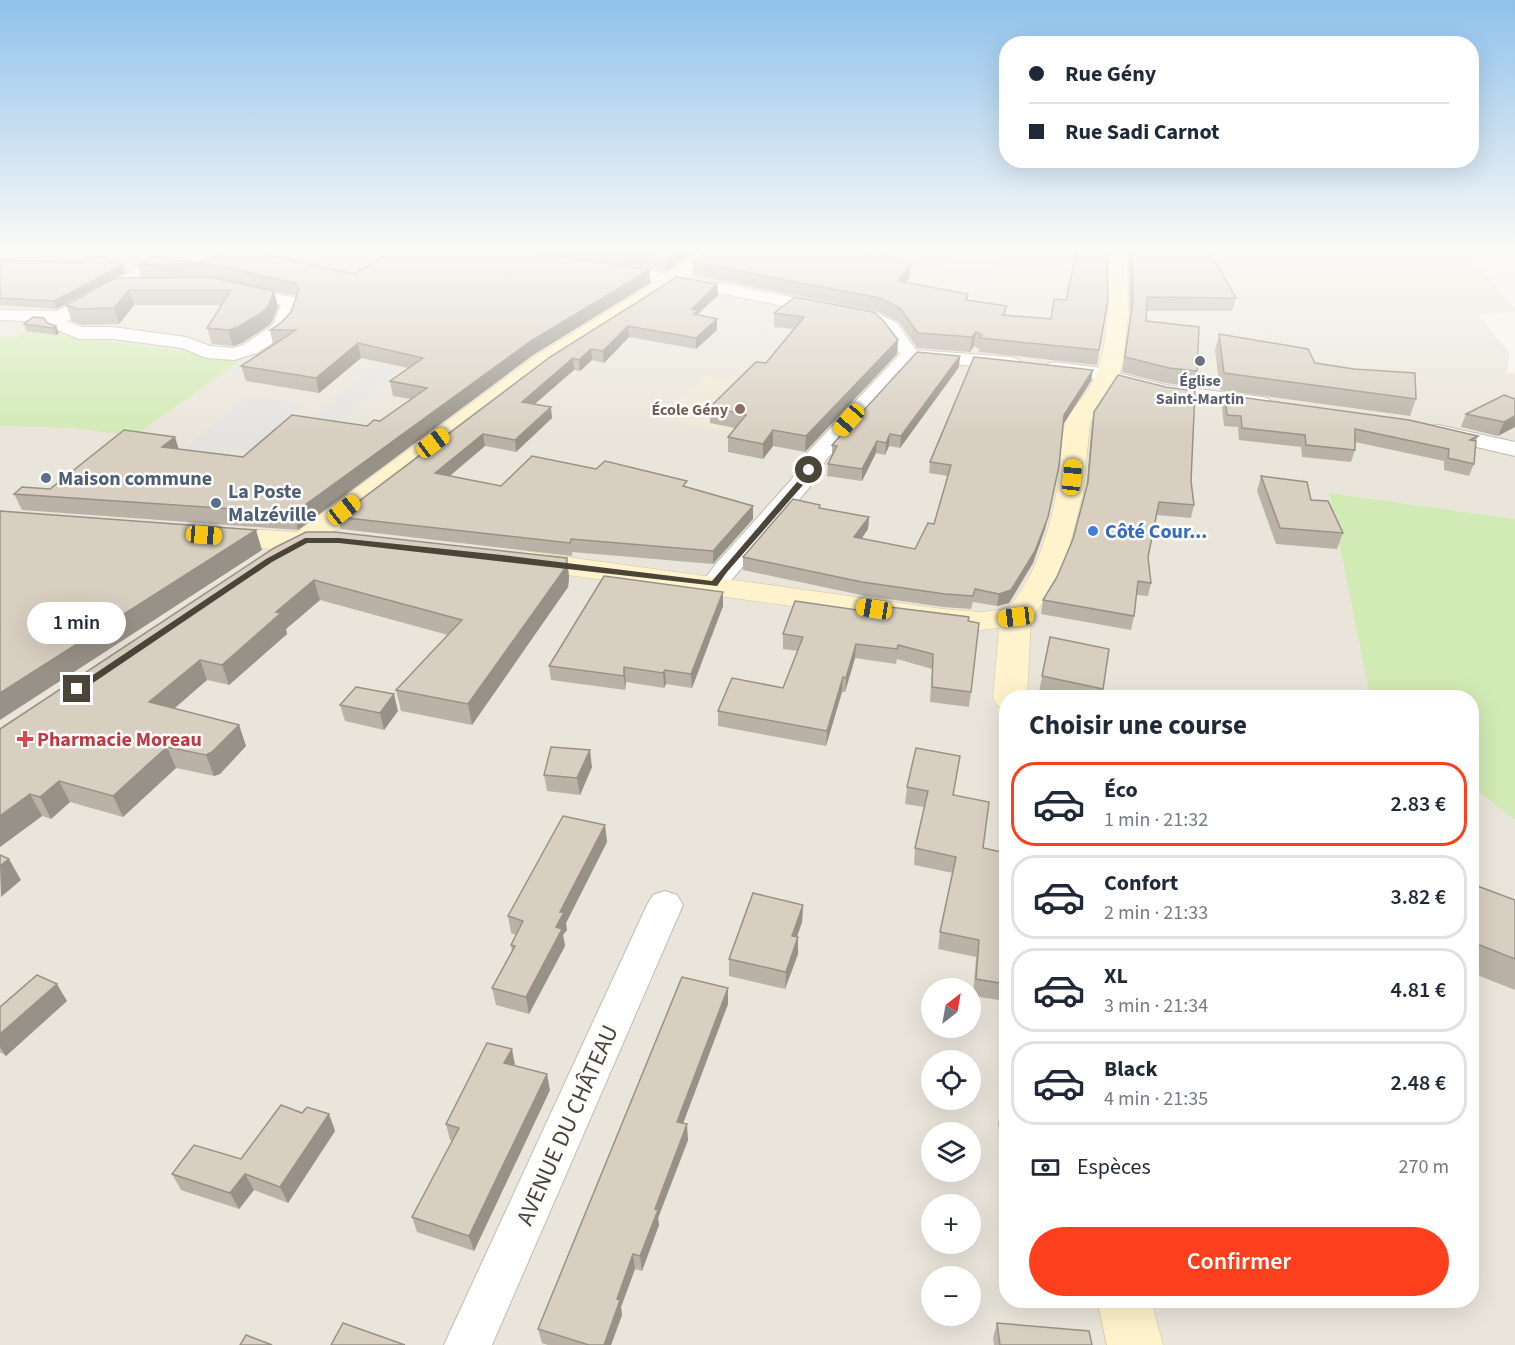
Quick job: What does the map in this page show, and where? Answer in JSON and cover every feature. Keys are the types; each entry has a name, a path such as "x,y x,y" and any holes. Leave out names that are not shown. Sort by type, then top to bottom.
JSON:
{"main road":[{"path":"260,567 305,541 542,362 621,312"},
{"path":"502,557 714,584 944,618 981,621 1016,617 1024,610 1053,556 1066,508 1078,424 1107,378 1117,312"},
{"path":"191,534 359,543"},
{"path":"1011,690 1016,617"},
{"path":"1126,1308 1135,1345"}],"street":[{"path":"0,315 60,317 69,312"},
{"path":"60,317 57,323 79,333 112,333 186,343 200,350 226,354 243,352 283,325 288,312"},
{"path":"838,312 879,320 890,327 910,355 1033,365 1095,374 1164,391 1283,406"},
{"path":"714,584 801,483 816,457 910,355"},
{"path":"1416,425 1515,449"},
{"name":"AVENUE DU CHÂTEAU","path":"468,1345 665,905"}],"shaded area":[{"path":"0,312 1515,312 1477,314 1509,352 1507,373 1515,373 1515,519 1329,493 1369,690 999,690 999,1308 1479,1308 1479,792 1515,820 1515,1345 0,1345"},
{"path":"392,351 415,354 325,431 300,427"},
{"path":"704,376 750,382 743,434 662,419"},
{"path":"248,396 303,404 251,451 235,449 223,459 180,453"}],"green space":[{"path":"26,331 243,359 134,436 72,428 0,426 0,337 17,338"},
{"path":"1329,493 1515,519 1515,820 1479,792 1479,690 1369,690"}],"building":[{"path":"217,312 263,312 238,327 228,330 207,328"},
{"path":"291,312 580,312 531,341 294,513 14,494 22,487 50,489 124,430 175,437 162,447 243,457 292,415 367,426 374,420 380,421 427,388 390,381 423,358 358,343 316,378 241,366 296,330 270,330 281,323"},
{"path":"622,312 696,312 694,314 717,319 696,338 628,326 603,351 591,349 579,360 573,358 522,402 551,407 515,440 483,434 435,473 501,486 532,456 596,469 605,461 687,481 683,486 753,506 713,551 571,539 570,543 338,517 550,357"},
{"path":"873,312 882,319 898,340 806,436 773,430 763,444 728,437 746,415 710,407 756,362 766,363 804,317 774,313"},
{"path":"903,312 1004,312 1003,315 1051,319 1052,312 1106,312 1099,350 980,338 982,335 976,332 972,337 918,333"},
{"path":"1131,312 1146,312 1146,321 1199,327 1197,371 1169,368 1125,357"},
{"path":"33,317 44,318 47,323 56,326 53,328 24,324"},
{"path":"1219,334 1308,349 1315,363 1354,369 1415,373 1416,399 1224,373"},
{"path":"917,352 960,356 901,436 890,434 886,443 877,441 862,469 828,464 837,446 832,445"},
{"path":"974,357 1093,370 1064,415 1059,466 1048,517 1035,551 1011,590 999,594 975,589 973,596 945,594 862,582 743,557 793,499 820,505 819,508 869,517 854,537 915,549 928,523 934,524 951,465 930,462"},
{"path":"1118,375 1166,387 1195,391 1191,481 1194,505 1159,502 1148,557 1151,583 1138,581 1134,616 1043,600 1057,577 1073,539 1088,482 1094,412"},
{"path":"1225,395 1409,420 1478,436 1470,440 1476,441 1474,464 1448,458 1449,449 1355,429 1355,450 1306,445 1305,435 1242,428 1241,416 1227,415"},
{"path":"1504,395 1515,399 1515,416 1504,422 1466,414"},
{"path":"1261,476 1307,482 1311,500 1328,501 1343,533 1280,528"},
{"path":"0,511 256,530 0,693"},
{"path":"306,532 334,532 567,558 566,567 468,704 396,690 462,620 314,580 276,612 281,613 222,665 200,660 149,702 239,725 212,752 206,755 167,747 113,796 59,781 40,797 30,794 0,816 0,729 274,548"},
{"path":"604,576 723,592 691,674 665,670 663,673 624,667 624,676 549,666"},
{"path":"795,601 857,610 858,603 969,617 968,621 979,623 971,692 932,687 933,654 898,645 897,649 856,644 846,678 843,677 827,731 718,711 732,678 783,688 803,637 783,634"},
{"path":"1050,637 1109,649 1103,689 1042,676"},
{"path":"356,687 394,694 380,713 340,705"},
{"path":"551,747 590,750 577,778 544,775"},
{"path":"916,748 960,756 953,795 989,802 983,848 999,851 999,983 976,978 979,940 940,932 956,857 915,848 928,791 907,787"},
{"path":"563,816 605,825 560,912 564,912 556,927 562,929 526,997 492,988 515,946 511,945 523,921 508,916"},
{"path":"0,855 9,859 0,866"},
{"path":"1479,887 1515,900 1515,959 1479,945"},
{"path":"753,893 803,905 792,936 798,937 786,972 729,959"},
{"path":"37,975 57,984 0,1034 0,1007"},
{"path":"682,977 728,988 677,1122 687,1124 655,1209 658,1210 640,1256 633,1254 604,1345 589,1345 538,1329"},
{"path":"487,1043 512,1049 504,1063 547,1074 469,1236 412,1217 459,1128 446,1124"},
{"path":"281,1105 302,1113 307,1107 329,1114 280,1187 245,1174 230,1193 172,1174 194,1145 241,1159"},
{"path":"343,1323 405,1345 331,1345"},
{"path":"997,1323 1089,1331 1092,1345 1000,1345"},
{"path":"246,1335 272,1345 240,1345"}],"place":[{"name":"Église Saint-Martin","path":"1200,361"},
{"name":"École Gény","path":"740,409"},
{"name":"Maison commune","path":"46,478"},
{"name":"La Poste Malzéville","path":"216,503"},
{"name":"Côté Cour...","path":"1093,531"},
{"name":"Pharmacie Moreau","path":"25,739"}],"route":[{"path":"77,689 269,560 305,541 339,540 502,557 714,584 801,483 809,470"}]}
